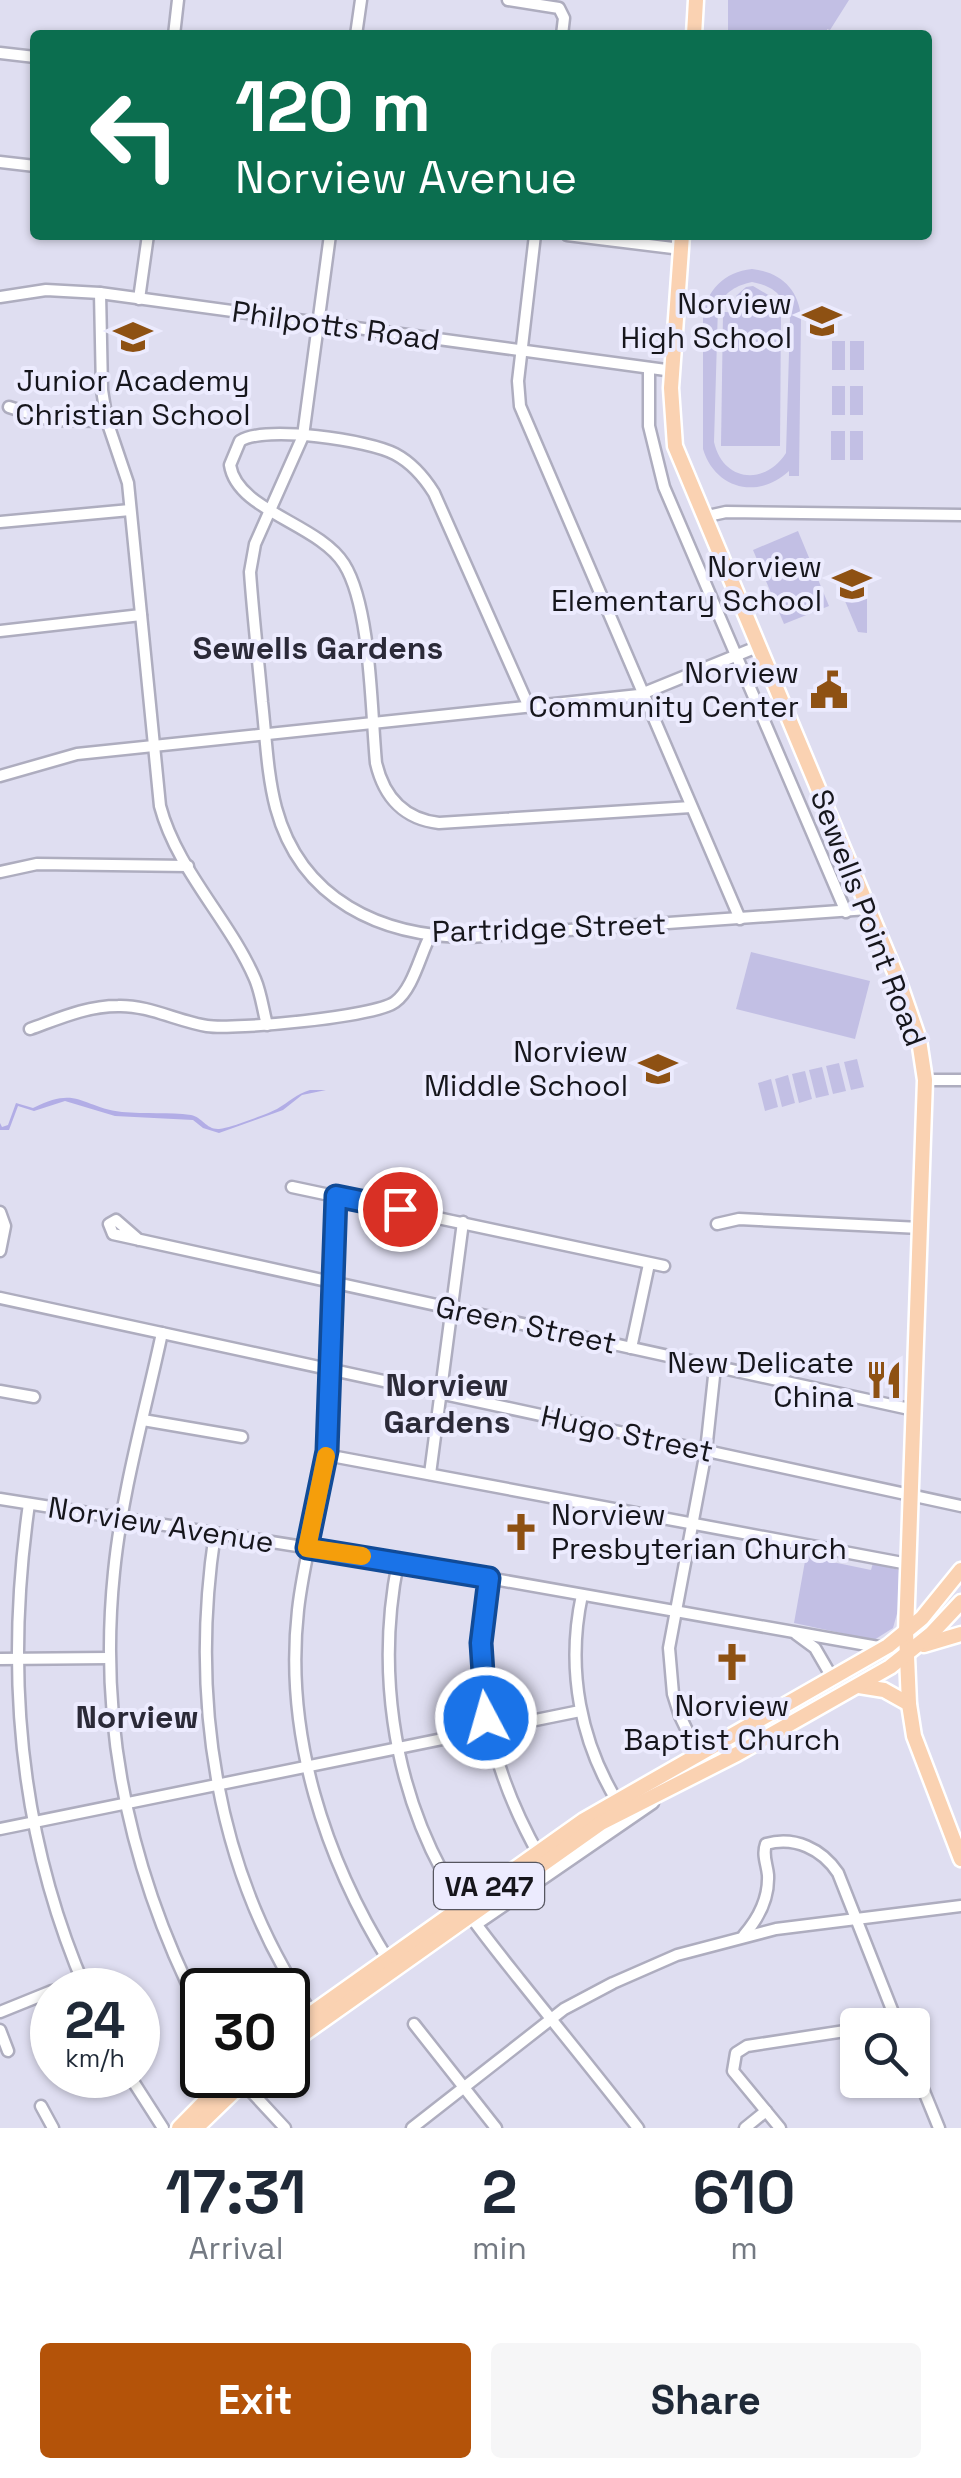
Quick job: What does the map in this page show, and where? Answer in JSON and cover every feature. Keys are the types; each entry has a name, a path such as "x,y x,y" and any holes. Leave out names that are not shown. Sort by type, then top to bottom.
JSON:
{"main road":[{"path":"694,30 696,0"},
{"name":"Sewells Point Road","path":"682,242 671,411 675,446 919,1040 924,1080 906,1656 909,1704 920,1756 961,1859"},
{"path":"906,1632 961,1570"},
{"path":"907,1587 923,1598 940,1598"},
{"path":"906,1656 961,1602"},
{"name":"VA 247","path":"311,2012 470,1914 540,1857 698,1754 885,1648 906,1632 961,1620"},
{"name":"VA 247","path":"620,1805 684,1782 936,1639 961,1634"},
{"path":"858,1686 884,1690 909,1704"},
{"name":"VA 247","path":"310,2028 390,1964"},
{"path":"179,2128 215,2098"},
{"path":"196,2128 222,2098"}],"street":[{"path":"175,30 178,0"},
{"path":"357,30 360,0"},
{"path":"508,0 555,6 563,12 562,30"},
{"path":"0,53 30,56"},
{"path":"0,162 30,165"},
{"path":"139,299 147,240"},
{"name":"Partridge Street","path":"329,240 303,436 255,544 250,572 277,812 293,849 311,874 359,914 394,928 430,936 868,909"},
{"path":"534,240 520,351 518,396 525,424 740,919"},
{"path":"649,240 682,242"},
{"name":"Philpotts Road","path":"0,297 46,290 100,293 673,370"},
{"path":"100,293 99,342 107,421 124,471 130,510 164,819 253,976 266,1025"},
{"name":"Sewells Point Road","path":"649,368 649,426 657,470 846,912"},
{"path":"10,407 50,420 107,421"},
{"path":"529,707 424,477 404,460 380,448 303,436 256,434 240,441 231,456 231,473 239,488 323,541 349,573 359,601 376,763 384,787 404,811 428,822 691,807"},
{"path":"0,522 130,510"},
{"path":"702,517 726,512 961,515"},
{"path":"0,631 141,615"},
{"path":"0,776 58,758 642,694 757,647"},
{"path":"0,872 37,864 188,866"},
{"path":"30,1030 78,1011 111,1006 138,1008 206,1026 266,1025 388,1007 402,996 430,936"},
{"path":"924,1080 961,1080"},
{"path":"292,1187 664,1266"},
{"path":"336,1196 326,1455 297,1616 296,1678 308,1765 333,1856 390,1964"},
{"path":"0,1212 4,1226 0,1251"},
{"path":"717,1224 739,1219 920,1228"},
{"path":"430,1474 463,1222"},
{"name":"Green Street","path":"138,1240 914,1410"},
{"path":"631,1348 649,1264"},
{"name":"Hugo Street","path":"0,1298 961,1506"},
{"path":"162,1333 122,1518 112,1587 109,1658 112,1723 124,1804 144,1879 181,1968"},
{"path":"706,1770 684,1729 673,1694 669,1648 706,1451 715,1367"},
{"path":"0,1391 34,1398"},
{"path":"143,1420 242,1437"},
{"path":"326,1455 908,1564"},
{"name":"Norview Avenue","path":"0,1499 398,1562 885,1648"},
{"path":"29,1504 17,1602 20,1748 46,1881 77,1968"},
{"path":"215,1533 206,1601 204,1673 217,1784 241,1870 259,1916 311,2012"},
{"path":"398,1562 388,1649 390,1694 398,1748 420,1823 443,1872 470,1914 638,2128"},
{"path":"489,1578 481,1643 488,1729 512,1804 540,1857"},
{"path":"582,1596 575,1657 580,1711 591,1748 620,1805"},
{"path":"795,1634 815,1648 833,1678"},
{"path":"0,1659 109,1658"},
{"path":"0,1828 580,1711"},
{"path":"470,1914 684,1782"},
{"path":"743,1936 766,1896 764,1848 770,1842 792,1842 821,1854 838,1874 891,2008"},
{"path":"412,2128 550,2018 613,1982 676,1956 743,1936 961,1906"},
{"path":"0,2012 30,2000"},
{"path":"414,2024 496,2128"},
{"path":"0,2030 8,2051"},
{"path":"780,2128 734,2071 733,2058 740,2049 840,2032"},
{"path":"144,2098 163,2128"},
{"path":"259,2098 285,2128"},
{"path":"927,2098 939,2128"},
{"path":"40,2106 53,2128"},
{"path":"745,2128 766,2110"}],"shaded area":[{"path":"728,0 849,0 830,30 728,30"},
{"path":"752,269 779,278 792,291 801,318 799,476 789,476 789,471 777,480 751,487 727,481 709,463 703,449 705,308 718,284","holes":["760,284 782,298 790,319 786,453 767,471 746,475 726,465 714,442 718,306 736,287"]},
{"path":"753,286 770,296 755,310 749,310 736,296"},
{"path":"723,312 781,313 780,446 721,446"},
{"path":"832,341 845,341 845,370 832,370"},
{"path":"850,341 864,341 864,370 850,370"},
{"path":"832,386 845,386 845,415 832,415"},
{"path":"850,386 863,386 863,415 850,415"},
{"path":"831,431 845,431 845,460 831,460"},
{"path":"850,431 863,431 863,460 850,460"},
{"path":"798,531 829,606 784,624 753,550"},
{"path":"867,581 867,633 858,632 837,582"},
{"path":"751,952 870,981 855,1039 736,1009"},
{"path":"857,1059 864,1087 851,1090 844,1062"},
{"path":"839,1063 846,1091 833,1094 826,1066"},
{"path":"822,1067 829,1095 816,1098 809,1070"},
{"path":"805,1071 812,1099 799,1103 792,1074"},
{"path":"788,1075 795,1103 782,1107 775,1079"},
{"path":"771,1079 778,1107 765,1111 758,1083"},
{"path":"310,1090 326,1090 302,1095 283,1110 219,1133 193,1120 115,1116 65,1101 34,1111 18,1106 9,1130 0,1130 0,1123 2,1127 8,1125 16,1103 33,1108 60,1098 122,1112 191,1115 218,1129 272,1111"},
{"path":"807,1550 818,1552 818,1559 871,1570 873,1563 899,1570 898,1610 893,1628 874,1640 794,1623"}],"slow traffic":[{"path":"326,1456 307,1548 362,1556"}],"place":[{"name":"Norview High School","path":"822,321"},
{"name":"Junior Academy Christian School","path":"133,337"},
{"name":"Norview Elementary School","path":"852,584"},
{"name":"Norview Community Center","path":"829,690"},
{"name":"Norview Middle School","path":"658,1069"},
{"name":"New Delicate China","path":"884,1380"},
{"name":"Norview Presbyterian Church","path":"521,1532"},
{"name":"Norview Baptist Church","path":"732,1662"}],"district":[{"name":"Sewells Gardens","path":"318,648"},
{"name":"Norview Gardens","path":"447,1404"},
{"name":"Norview","path":"137,1717"}],"route":[{"path":"400,1209 336,1196 327,1451 307,1548 489,1578 481,1643 486,1718"}]}
